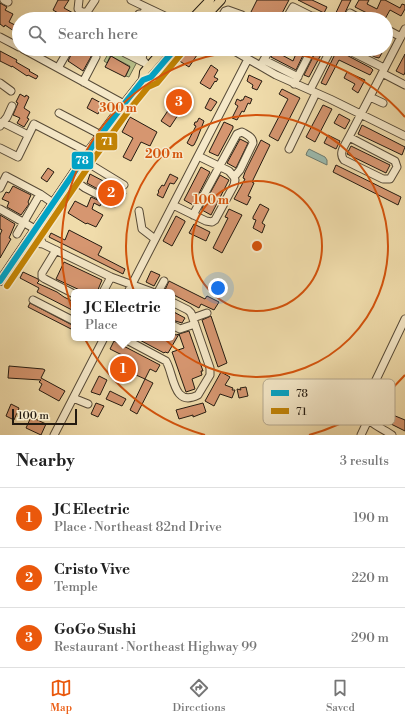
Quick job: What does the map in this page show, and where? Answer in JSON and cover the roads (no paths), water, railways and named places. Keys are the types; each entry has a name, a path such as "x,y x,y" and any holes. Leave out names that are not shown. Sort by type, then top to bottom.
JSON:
{"main road":[{"path":"199,12 210,0"},
{"path":"209,12 221,0"},
{"path":"143,80 146,64 156,56"},
{"path":"0,281 3,269 26,242 88,152 124,104 143,80 151,77 169,56"}],"street":[{"path":"79,0 78,9 82,12 87,12 95,0"},
{"path":"131,0 144,12"},
{"path":"290,12 293,7 303,12"},
{"path":"224,12 228,10 234,12"},
{"path":"393,52 405,29"},
{"path":"393,34 405,46"},
{"path":"0,37 12,43"},
{"path":"42,56 58,68 124,104"},
{"path":"58,68 65,56"},
{"path":"131,56 146,64"},
{"path":"143,56 142,59 146,64"},
{"path":"243,56 260,67 294,84 405,136"},
{"path":"260,67 266,56"},
{"path":"294,84 308,56"},
{"path":"289,149 328,56"},
{"path":"358,56 405,85"},
{"path":"348,137 392,159 396,163 396,169 390,179 383,179 344,160 341,152 348,137 391,56"},
{"path":"83,82 96,57"},
{"path":"130,289 248,59"},
{"path":"264,60 298,77"},
{"path":"0,83 11,91"},
{"path":"370,96 383,103"},
{"path":"12,106 1,124 28,135"},
{"path":"59,113 101,135"},
{"path":"0,148 18,157 34,124 88,152"},
{"path":"193,215 236,134 240,132 247,134 252,139 253,143 240,170 234,177"},
{"path":"172,205 206,221 212,222 217,218 234,186 235,180 231,173 198,156"},
{"path":"83,160 124,185"},
{"path":"0,188 6,176 40,194 53,203"},
{"path":"70,178 85,188 114,203"},
{"path":"17,234 40,194"},
{"path":"0,209 35,229 43,244"},
{"path":"139,211 142,229 155,239"},
{"path":"26,242 43,244 111,277 143,289"},
{"path":"56,250 42,273 42,277 71,292"},
{"path":"105,289 111,277"},
{"path":"160,289 164,281"},
{"path":"33,300 71,319"},
{"path":"129,341 164,359 168,365 179,394 187,398 200,394 211,372 194,321 188,310 175,304"},
{"path":"175,326 180,329 207,313"},
{"path":"376,379 405,319"},
{"path":"54,435 102,341"},
{"path":"73,398 88,404"},
{"path":"360,435 365,425"},
{"path":"376,425 392,435"}],"place":[{"name":"GoGo Sushi","path":"179,102"},
{"name":"Cristo Vive","path":"111,193"},
{"name":"JC Electric","path":"123,369"}]}
